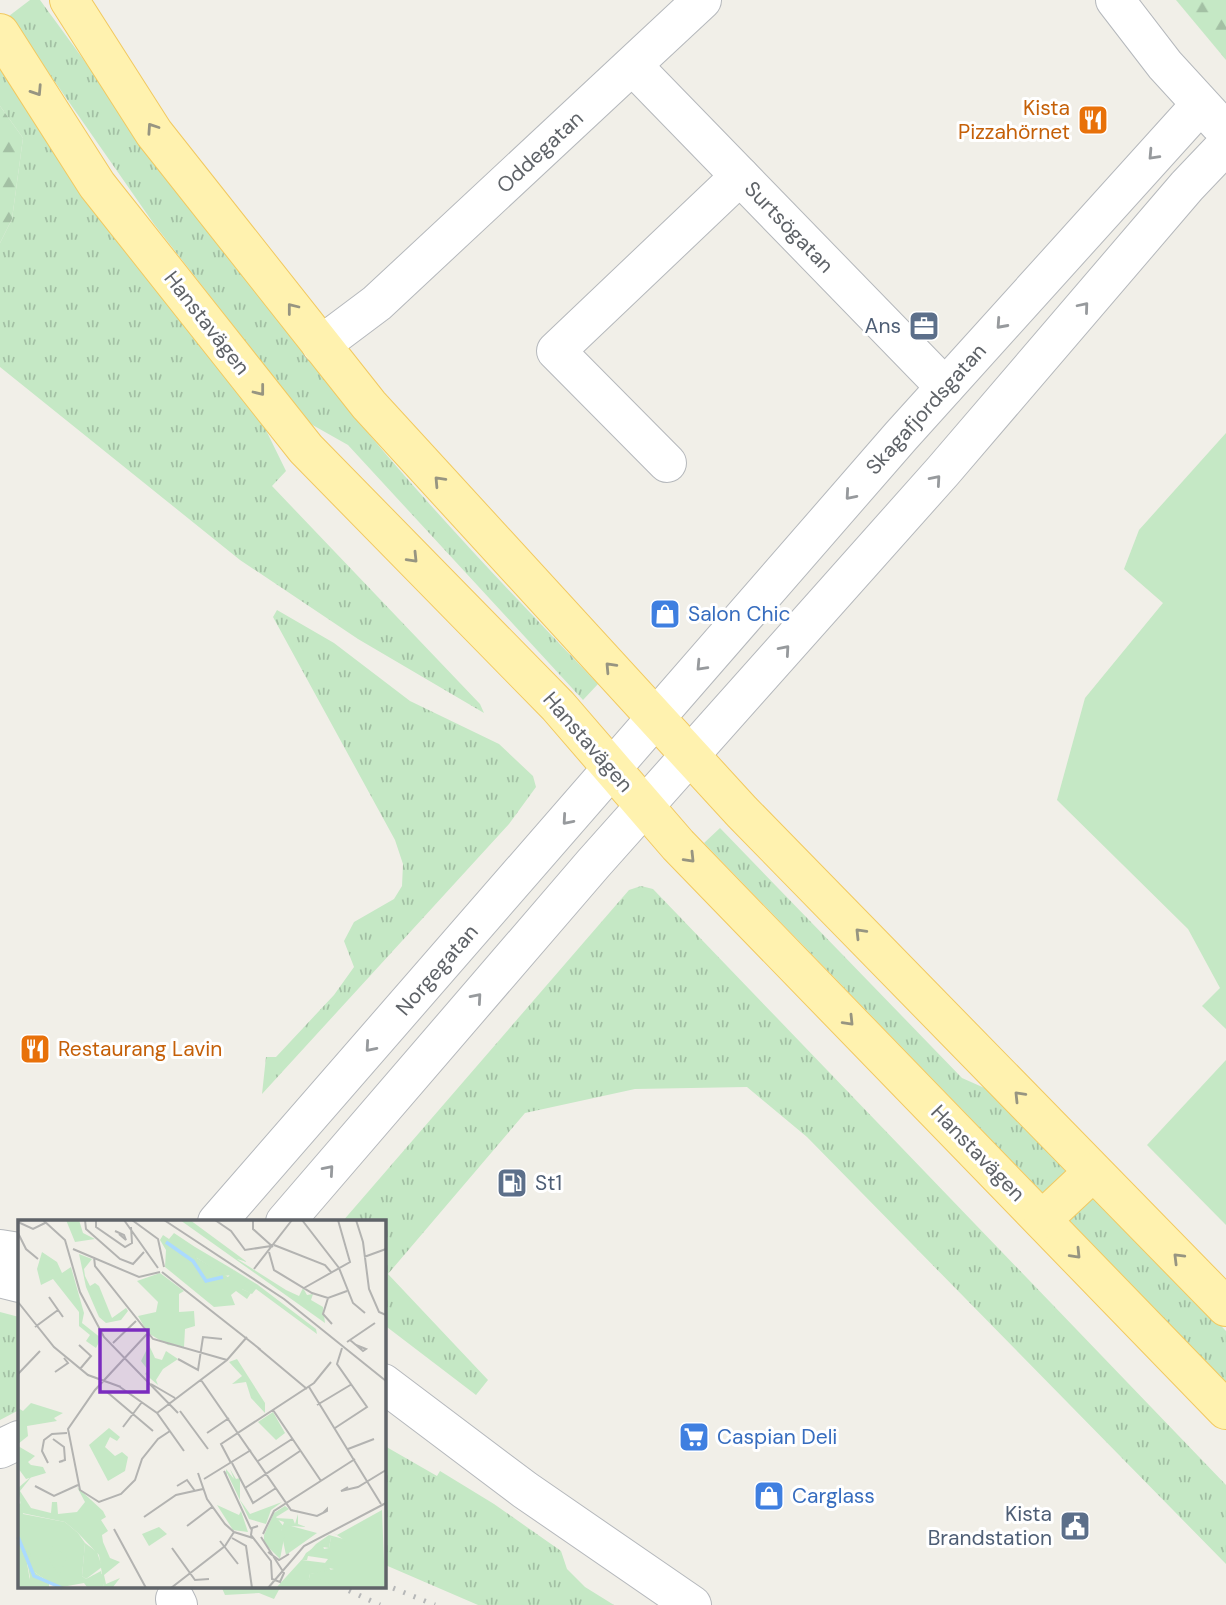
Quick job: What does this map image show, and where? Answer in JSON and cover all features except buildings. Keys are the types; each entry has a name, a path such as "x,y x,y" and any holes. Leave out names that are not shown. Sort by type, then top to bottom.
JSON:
{"main road":[{"path":"69,0 154,133 369,405 752,822 1226,1307"},
{"name":"Hanstavägen","path":"0,33 97,185 306,449 558,706 678,845 1226,1410"},
{"path":"1043,1219 1093,1172"}],"street":[{"name":"Oddegatan","path":"321,345 377,303 702,0"},
{"path":"1115,0 1165,65 1213,118"},
{"name":"Surtsögatan","path":"633,66 945,387"},
{"name":"Skagafjordsgatan","path":"656,717 945,387 1213,118"},
{"path":"287,1220 593,864 943,471 1187,186 1226,145"},
{"path":"667,463 556,351 740,176"},
{"name":"Norgegatan","path":"219,1220 656,717"},
{"path":"0,1249 18,1252"},
{"path":"0,1278 18,1283"},
{"path":"385,1385 525,1490 692,1605"},
{"path":"385,1417 525,1490"}],"green space":[{"path":"30,0 40,0 150,151 339,398 466,544 598,684 583,700 348,445 309,423 154,224 9,16"},
{"path":"1176,0 1226,0 1226,60"},
{"path":"0,68 262,422 286,471 272,486 480,704 484,713 358,639 240,560 0,367 0,243 12,219 23,138 0,106"},
{"path":"0,106 23,138 12,219 0,243"},
{"path":"1226,433 1226,1029 1202,1006 1220,988 1188,929 1057,800 1085,698 1163,603 1124,569 1139,530"},
{"path":"277,610 334,643 410,701 499,744 533,776 536,787 509,824 262,1094 266,1057 276,1057 334,995 354,967 344,941 354,922 394,899 402,886 403,864 395,840 273,617"},
{"path":"720,828 962,1078 998,1094 1067,1170 1043,1193 704,843"},
{"path":"641,886 653,889 1226,1485 1226,1564 807,1137 747,1087 635,1089 525,1113 388,1274 488,1380 476,1395 385,1326 385,1220 344,1220 629,890"},
{"path":"1226,1060 1226,1225 1147,1145"},
{"path":"1095,1196 1226,1331 1226,1385 1067,1220"},
{"path":"0,1312 18,1317 18,1411 0,1420"},
{"path":"385,1446 437,1476 440,1471 494,1504 561,1551 567,1569 585,1587 614,1605 478,1605 385,1565"},
{"path":"222,1588 280,1588 274,1599 259,1593 225,1595"}],"railway":[{"path":"385,1585 435,1605"},
{"path":"343,1588 380,1605"}],"place":[{"name":"Kista Pizzahörnet","path":"1093,120"},
{"name":"Ans","path":"924,326"},
{"name":"Salon Chic","path":"665,614"},
{"name":"Restaurang Lavin","path":"35,1049"},
{"name":"St1","path":"512,1183"},
{"name":"Caspian Deli","path":"694,1437"},
{"name":"Carglass","path":"769,1496"},
{"name":"Kista Brandstation","path":"1075,1526"}]}
